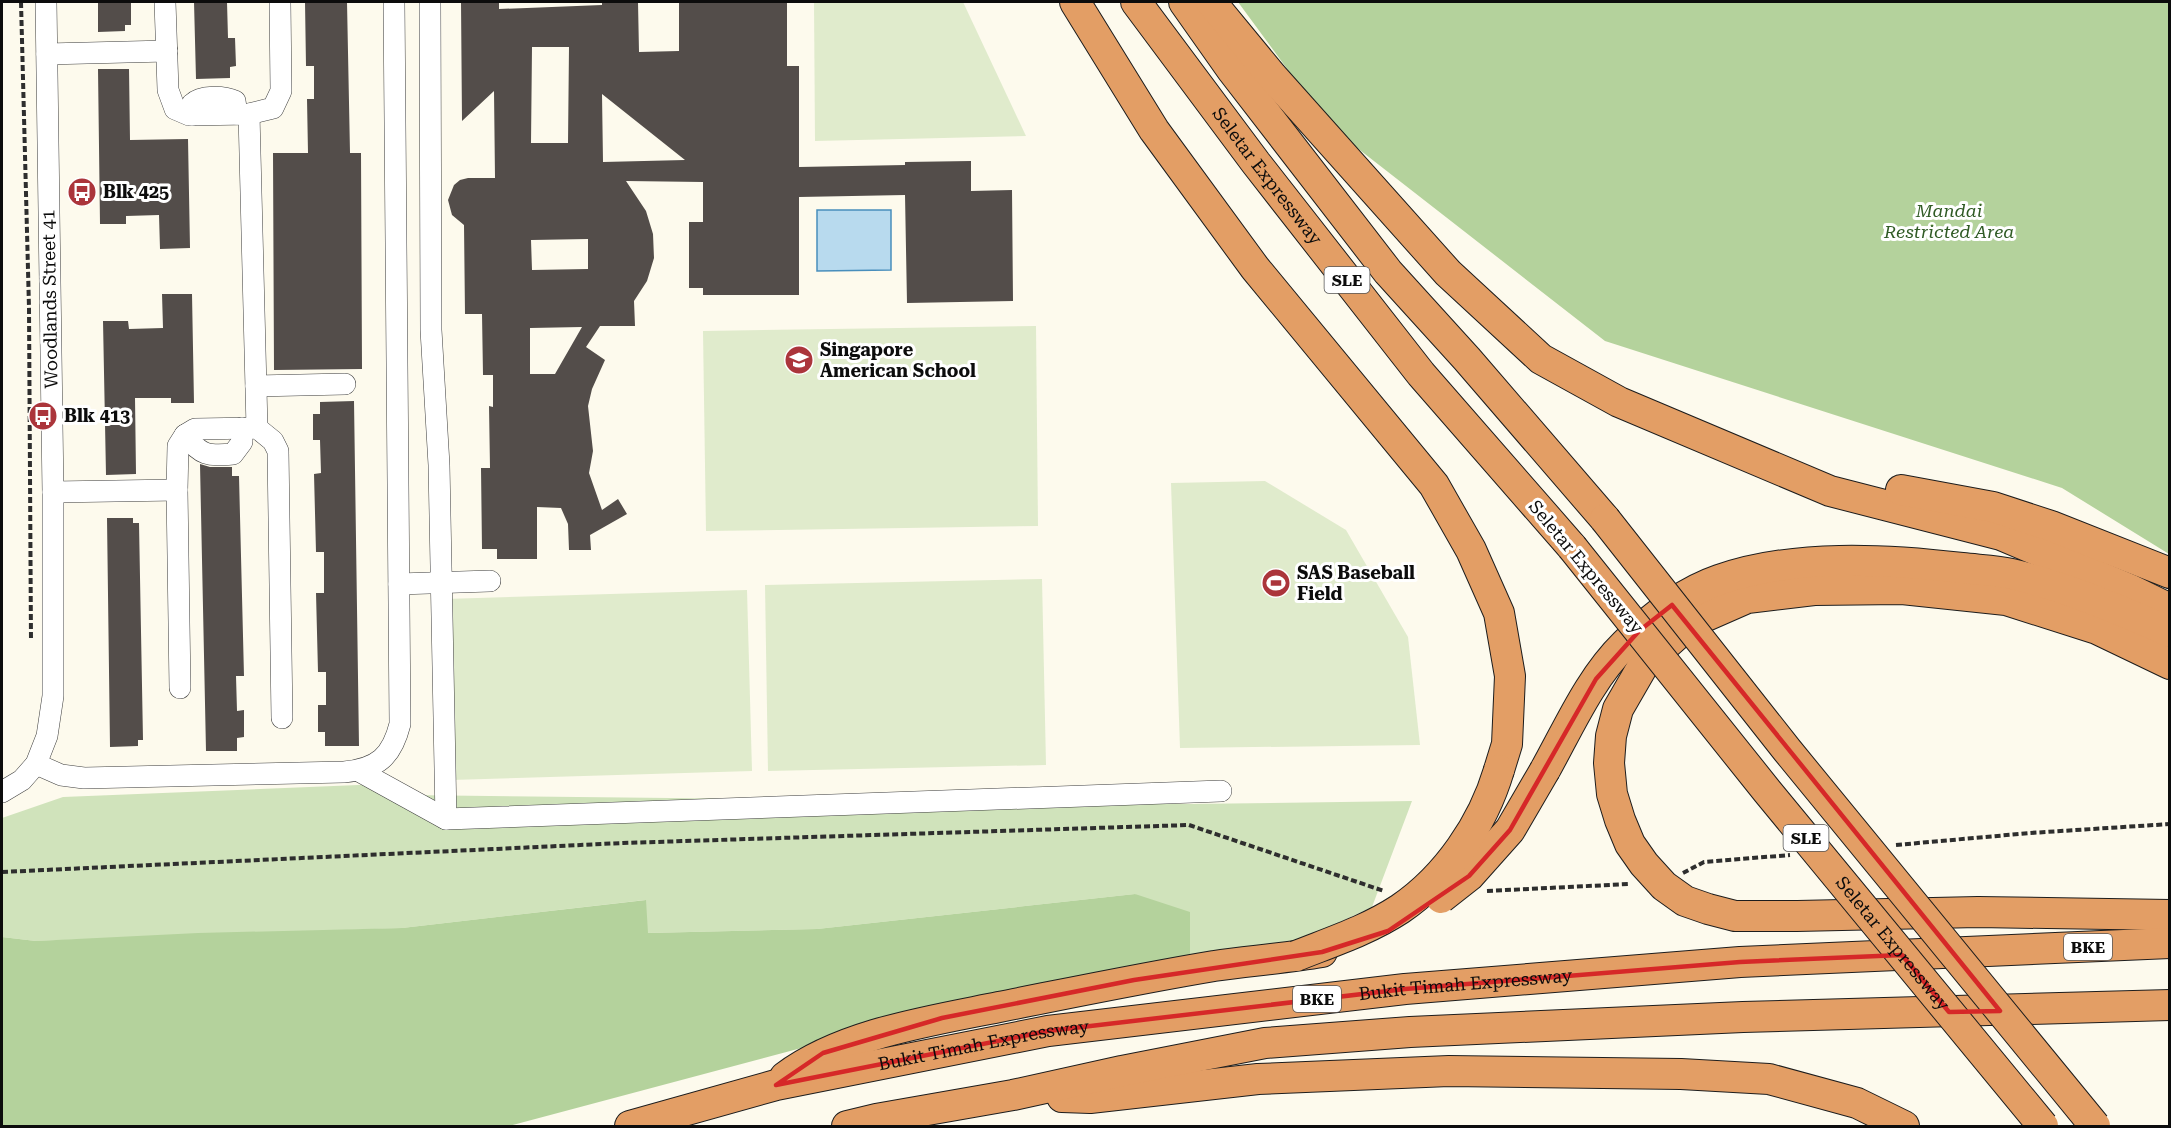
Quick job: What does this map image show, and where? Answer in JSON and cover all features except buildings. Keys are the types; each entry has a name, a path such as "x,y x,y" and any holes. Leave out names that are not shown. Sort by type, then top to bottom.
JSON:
{"highway":[{"path":"1075,2 1154,130 1255,268 1434,485 1471,550 1499,613 1510,676 1507,744 1492,796 1471,833 1446,868 1423,891 1400,909 1374,924 1296,956"},
{"name":"Seletar Expressway","path":"1136,2 1256,164 1421,374 1572,547 1767,791 2043,1126"},
{"path":"1184,2 1232,70 1388,272 1467,359 1605,519 1787,750 2095,1126"},
{"path":"1211,2 1272,76 1448,273 1541,359 1618,402 1830,491 2001,535 2129,589 2169,609"},
{"path":"1790,475 1825,471 1866,483 1993,507 2051,526 2169,573"},
{"path":"776,1085 803,1063 854,1041 942,1018 1134,980 1322,952 1369,939 1407,920 1469,876 1510,830 1596,679 1624,644 1660,613 1689,594 1717,580 1752,570 1811,563 1903,561 2010,574 2101,602 2169,632"},
{"path":"2169,664 2097,629 2006,600 1902,589 1814,590 1747,598 1690,623 1644,664 1618,709 1611,736 1609,763 1612,794 1630,844 1664,886 1685,901 1708,909 1735,916 1978,912 2169,915"},
{"name":"Bukit Timah Expressway","path":"630,1126 776,1085 1048,1031 1405,988 1740,962 2169,943"},
{"name":"BKE","path":"847,1126 1013,1095 1265,1043 1422,1031 1743,1017 2169,1005"},
{"path":"1961,1012 2169,1026"},
{"path":"1013,1095 1090,1098 1258,1079 1449,1071 1681,1074 1769,1079 1857,1103 1904,1126"}],"street":[{"name":"Woodlands Street 41","path":"2,792 22,780 36,765 47,736 52,696 53,492 46,2"},
{"path":"165,2 168,90 175,109 192,116 243,114 273,108 281,91 280,2"},
{"path":"36,765 61,775 84,778 359,771 373,766 389,752 396,740 400,724 394,2"},
{"path":"430,2 431,330 439,465 446,819"},
{"path":"47,54 167,51"},
{"path":"243,114 264,307 249,428"},
{"path":"396,332 431,330"},
{"path":"256,386 345,384"},
{"path":"180,688 178,446 185,435 195,429 249,428 273,441 278,450 282,718"},
{"path":"53,492 177,490"},
{"path":"399,584 490,581"},
{"path":"359,771 446,819 1221,791"}],"path":[{"path":"21,2 28,296 31,644"},
{"path":"1891,846 2030,833 2169,824"},
{"path":"2,872 623,843 1189,825 1386,891"},
{"path":"1678,876 1704,862 1797,854"},
{"path":"1477,891 1637,883"}],"highlighted area":[{"path":"1672,605 2000,1011 1949,1012 1902,955 1740,962 1405,989 1048,1031 776,1085 823,1053 942,1018 1134,980 1322,952 1388,931 1469,876 1510,830 1596,679 1639,631"}],"green space":[{"path":"814,2 963,2 1026,136 815,141"},
{"name":"Mandai Restricted Area","path":"1238,2 2169,2 2169,554 2062,488 1605,341 1329,126"},
{"path":"1036,326 1038,526 706,531 703,331"},
{"name":"SAS Baseball Field","path":"1265,481 1346,530 1408,637 1420,745 1180,748 1171,483"},
{"path":"1042,579 1046,765 768,771 765,585"},
{"path":"747,590 752,771 451,780 445,599"},
{"path":"383,784 407,795 1189,804 1412,801 1372,907 1289,946 1190,955 1135,894 817,929 647,933 645,900 402,928 36,941 2,937 2,818 63,797"},
{"path":"1135,894 1190,912 1190,955 989,998 509,1126 2,1126 2,937 36,941 198,933 402,928 646,900 648,933 817,929"}],"water":[{"path":"817,210 891,210 891,270 817,271"}],"place":[{"name":"Blk 425","path":"82,192"},
{"name":"Singapore American School","path":"799,360"},
{"name":"Blk 413","path":"43,416"},
{"name":"SAS Baseball Field","path":"1276,583"}]}
